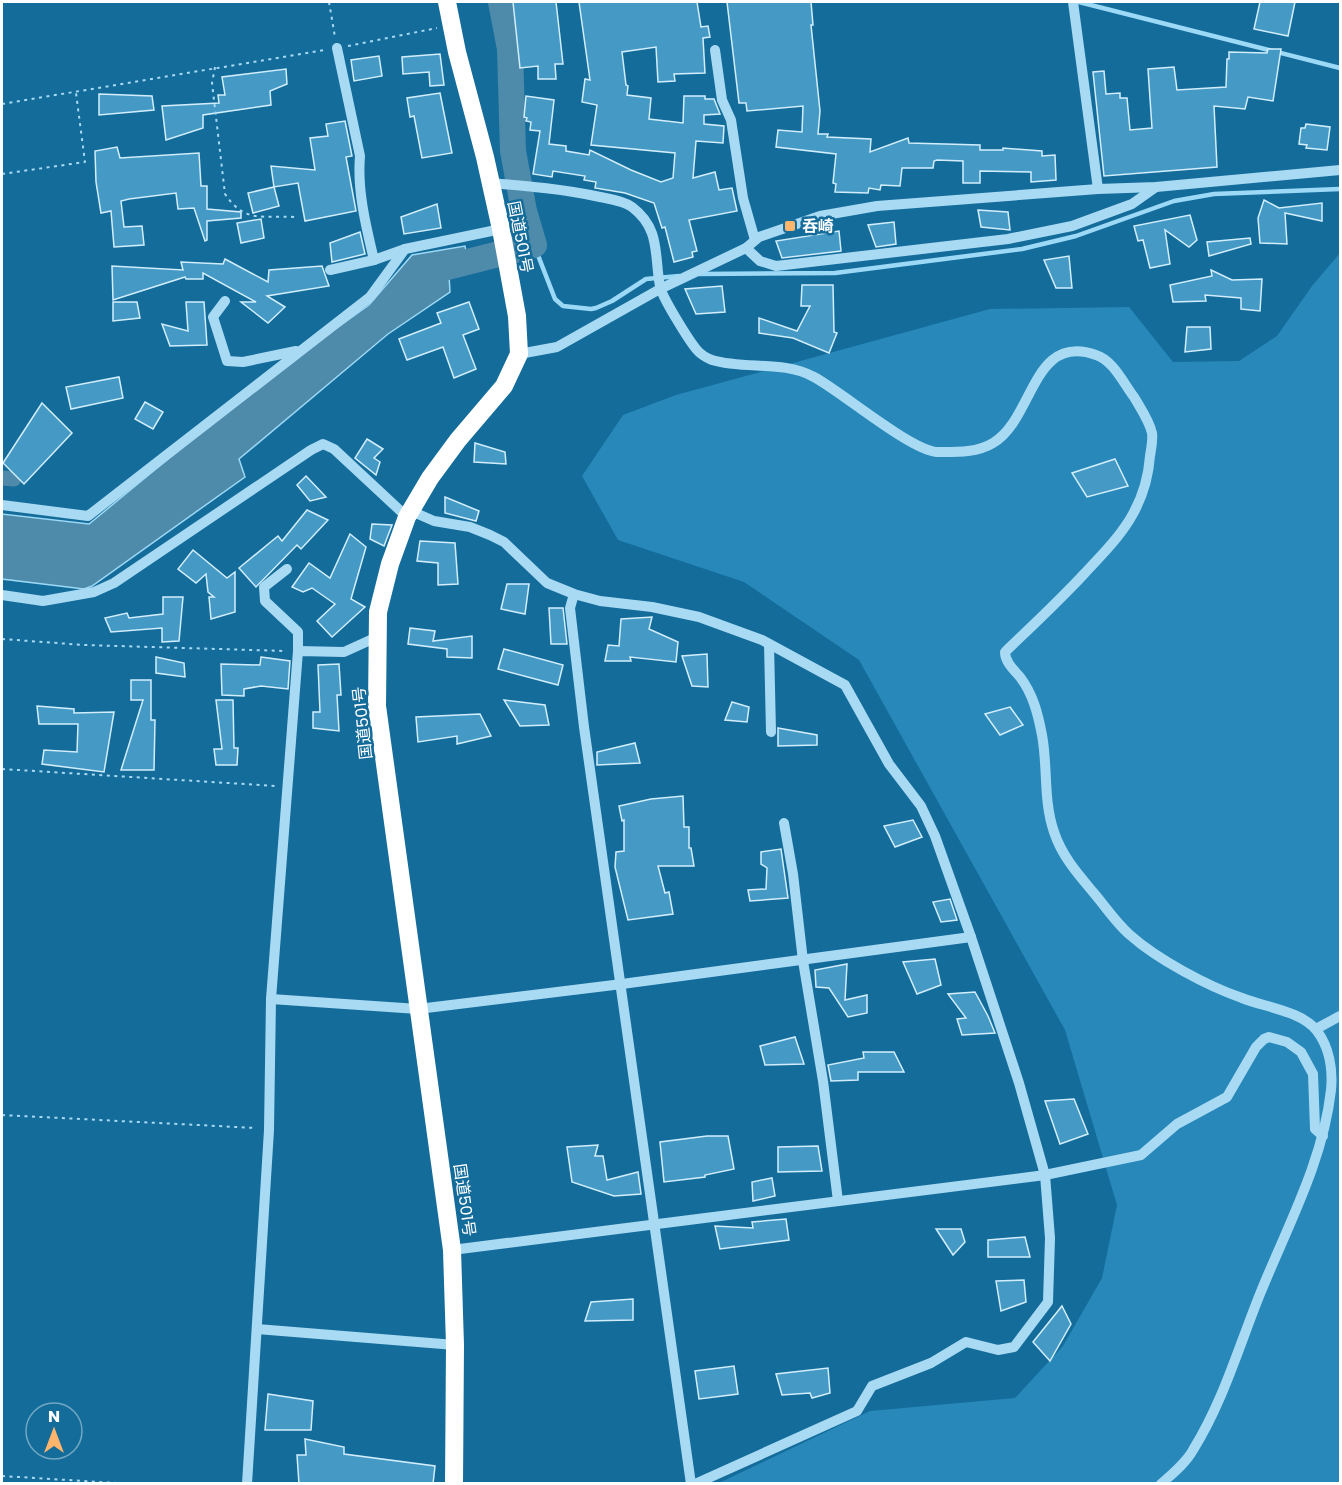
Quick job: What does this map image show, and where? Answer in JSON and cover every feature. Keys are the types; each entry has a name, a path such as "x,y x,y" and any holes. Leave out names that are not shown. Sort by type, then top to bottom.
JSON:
{"highway":[{"name":"国道501号","path":"447,2 457,52 473,108 501,229 517,316 519,354 504,386 458,440 430,478 409,514 390,564 378,612 377,706 452,1250 455,1345 454,1484"}],"street":[{"path":"1073,2 1098,189"},
{"path":"337,48 360,156 359,173 364,218 374,260"},
{"path":"715,50 722,100 731,120 743,198 755,240"},
{"path":"519,354 557,347 660,289 746,248 759,237 820,216 877,206 1098,189 1156,187 1341,170"},
{"path":"491,183 586,194 630,205 645,218 654,236 660,289 697,350 708,359 728,363 791,368 812,376 910,441 933,452 978,450 996,442 1015,422 1040,371 1061,353 1082,351 1104,358 1121,378 1145,415 1152,435 1149,470 1139,504 1120,536 1056,604 1005,652 1005,658 1023,682 1036,708 1043,742 1047,808 1054,833 1067,861 1129,935 1165,960 1217,988 1242,999 1287,1012 1306,1022 1316,1029 1331,1064 1331,1088 1323,1136 1312,1169 1216,1408 1191,1454 1161,1484"},
{"path":"746,248 760,261 776,266 1008,239 1072,226 1132,204 1156,187"},
{"path":"330,270 374,260 405,249 501,229"},
{"path":"2,505 88,516 370,297 405,249"},
{"path":"225,301 213,317 227,361 243,362 299,351"},
{"path":"2,595 43,601 94,592 114,583 311,450 324,444 334,449 409,514 470,527 490,535 504,543 547,583 600,601 652,607 699,617 769,644 845,685 889,764 921,806 935,836 971,937 1019,1083 1045,1175 1050,1238 1048,1302 1014,1347 998,1350 966,1342 930,1363 872,1386 857,1411 693,1484 653,1225 622,984 584,727 570,608 574,594"},
{"path":"247,1484 269,1130 271,999 298,651 298,632 265,601 264,587 286,569"},
{"path":"298,651 344,652 377,637"},
{"path":"769,644 771,732"},
{"path":"784,823 823,1082 838,1201"},
{"path":"271,999 418,1009 971,937"},
{"path":"1316,1029 1341,1016"},
{"path":"452,1250 1045,1175 1141,1155 1177,1124 1227,1097 1256,1047 1269,1037 1287,1042 1301,1052 1313,1074 1315,1129 1323,1136"},
{"path":"256,1329 455,1345"}],"path":[{"path":"329,2 337,48"},
{"path":"2,104 337,48 452,25"},
{"path":"216,67 212,83 225,194 235,208 250,214 267,218 295,217"},
{"path":"2,174 85,162 76,93"},
{"path":"2,639 84,645 298,651"},
{"path":"2,769 288,787"},
{"path":"2,1115 166,1122 269,1130"},
{"path":"2,1476 133,1484"}],"shaded area":[{"path":"465,246 469,270 449,275 450,292 388,334 239,459 245,477 92,586 84,589 2,579 2,514 89,524 264,380 369,305 412,255"},
{"path":"1340,253 1340,1483 719,1483 870,1411 1015,1398 1063,1346 1102,1278 1117,1205 1065,1030 859,660 744,582 618,540 582,476 623,415 676,395 990,309 1129,307 1173,362 1239,361 1277,336 1312,286"}],"building":[{"path":"513,2 556,2 563,64 555,64 556,79 538,79 538,66 520,68"},
{"path":"579,2 697,2 701,27 708,26 710,37 703,38 705,73 674,74 675,81 658,82 656,47 622,52 628,86 627,95 651,98 649,119 683,123 684,96 705,96 705,99 714,99 720,114 704,115 704,124 724,126 723,143 696,141 693,178 715,172 719,190 732,188 737,211 689,220 697,251 692,252 693,257 674,262 665,227 662,228 654,203 625,193 595,188 596,182 584,180 585,176 553,171 552,177 533,174 540,131 530,130 531,122 526,121 527,118 524,117 526,96 554,100 549,144 566,146 566,151 589,155 590,150 661,182 673,178 675,153 591,145 597,105 582,102 585,79 590,80"},
{"path":"727,2 811,2 813,25 811,25 820,111 818,134 828,134 827,137 871,139 870,152 908,138 909,143 980,145 980,150 1003,150 1003,148 1042,151 1042,156 1055,155 1056,180 1031,182 1031,172 980,171 980,183 963,183 963,161 937,160 934,161 933,168 902,168 900,186 881,185 880,190 869,188 868,193 835,192 836,184 833,183 836,154 776,147 778,130 802,132 803,106 747,111 746,103 739,103"},
{"path":"1260,2 1295,2 1288,36 1254,29"},
{"path":"1268,49 1281,49 1273,101 1248,97 1245,109 1214,106 1217,167 1104,176 1093,72 1104,71 1106,94 1120,93 1120,98 1127,98 1130,130 1152,128 1148,69 1174,67 1177,90 1226,87 1229,52 1267,53"},
{"path":"440,54 444,85 430,86 429,72 403,74 402,57"},
{"path":"379,56 382,76 354,81 351,60"},
{"path":"286,69 287,84 270,91 271,105 203,115 203,128 166,140 162,106 219,103 218,95 225,95 222,77"},
{"path":"440,93 452,153 422,158 414,116 410,117 407,98"},
{"path":"99,94 152,96 154,110 99,115"},
{"path":"345,121 352,156 346,157 356,211 305,221 298,183 274,187 271,166 315,170 310,138 328,136 326,124"},
{"path":"1306,124 1330,127 1327,150 1306,148 1307,145 1299,144 1301,128 1305,128"},
{"path":"117,147 120,158 199,153 201,186 207,186 207,209 241,212 241,218 207,221 207,240 205,241 194,208 178,209 176,193 129,199 121,201 124,227 142,226 144,245 114,247 111,211 101,213 96,182 95,151"},
{"path":"274,187 279,206 253,213 248,193"},
{"path":"1264,200 1279,208 1322,203 1322,221 1285,213 1287,244 1260,243 1258,218"},
{"path":"437,204 441,228 404,234 401,217"},
{"path":"978,210 1008,212 1010,230 981,227"},
{"path":"1190,215 1197,240 1189,247 1165,230 1170,264 1150,268 1143,240 1138,241 1134,226"},
{"path":"261,219 264,238 241,243 237,223"},
{"path":"894,222 896,244 876,247 868,225"},
{"path":"839,231 841,251 782,258 776,241"},
{"path":"360,232 365,254 332,262 330,243"},
{"path":"1250,238 1251,244 1209,256 1207,242"},
{"path":"1069,256 1072,288 1056,288 1044,260"},
{"path":"225,259 268,282 269,270 322,266 329,286 267,296 285,307 268,323 241,302 256,302 203,273 203,279 186,279 185,277 113,300 112,266 183,270 181,262 223,264"},
{"path":"1211,270 1232,280 1262,279 1260,311 1241,309 1241,298 1205,295 1206,301 1173,302 1170,285 1212,276"},
{"path":"802,285 833,285 834,332 837,333 829,353 793,338 759,333 759,318 797,331 810,306 801,306"},
{"path":"722,286 725,312 696,314 685,289"},
{"path":"113,302 137,302 140,318 113,321"},
{"path":"186,302 204,302 207,345 170,346 162,324 188,331"},
{"path":"469,302 479,329 463,335 476,369 454,378 443,347 407,360 399,339 441,323 437,313"},
{"path":"1187,327 1210,327 1211,349 1185,352"},
{"path":"119,377 123,398 71,409 66,387"},
{"path":"145,402 163,412 153,429 135,419"},
{"path":"42,403 72,433 24,484 3,463"},
{"path":"367,439 383,449 374,458 380,462 376,475 355,458"},
{"path":"475,443 505,452 506,464 474,462"},
{"path":"1115,459 1128,486 1087,497 1072,473"},
{"path":"306,476 326,497 310,501 297,485"},
{"path":"445,497 479,511 476,521 445,513"},
{"path":"307,510 328,520 301,549 297,545 256,587 239,568 278,536 282,541"},
{"path":"372,524 392,525 384,546 370,539"},
{"path":"350,534 366,547 351,599 365,607 332,637 317,621 335,604 312,588 303,592 292,587 309,563 330,578"},
{"path":"420,541 455,543 458,584 438,585 438,563 417,561"},
{"path":"193,550 227,578 235,572 235,612 211,619 209,597 214,597 208,592 206,574 196,583 178,569"},
{"path":"507,584 529,584 525,614 501,609"},
{"path":"163,597 183,597 179,641 162,642 162,628 111,632 105,618 127,613 129,618 163,614"},
{"path":"549,608 563,608 567,644 551,644"},
{"path":"652,617 649,629 678,642 676,662 630,657 631,661 605,661 608,645 619,646 621,619"},
{"path":"410,628 435,631 433,641 472,636 472,658 447,657 447,649 408,644"},
{"path":"504,649 563,665 558,685 498,669"},
{"path":"707,654 708,687 692,686 682,656"},
{"path":"156,657 184,663 185,677 156,673"},
{"path":"261,657 290,661 288,689 261,686 244,689 244,696 222,695 221,664 260,665"},
{"path":"339,664 341,695 337,695 339,731 313,728 313,712 320,712 318,665"},
{"path":"131,680 151,680 151,720 155,720 154,770 121,770 143,700 131,700"},
{"path":"216,700 233,700 234,748 238,748 237,765 216,765 214,749 222,749"},
{"path":"504,700 545,705 549,725 520,726"},
{"path":"732,702 749,707 747,722 725,720"},
{"path":"37,706 74,709 74,713 114,712 104,772 42,764 44,750 77,752 78,724 39,724"},
{"path":"1010,707 1023,725 1000,735 985,714"},
{"path":"480,714 491,736 457,744 457,736 418,742 416,717"},
{"path":"778,728 817,735 817,745 778,746"},
{"path":"635,743 640,763 597,765 597,752"},
{"path":"683,796 684,827 689,827 689,848 691,848 694,866 658,866 665,893 669,892 673,914 628,920 615,867 616,852 624,851 624,820 622,821 619,806 651,799"},
{"path":"913,820 922,837 895,847 884,826"},
{"path":"781,849 788,898 750,901 748,890 766,889 767,868 761,864 761,852"},
{"path":"950,899 957,920 941,922 933,902"},
{"path":"935,959 941,985 917,994 903,962"},
{"path":"847,964 845,1000 867,995 867,1013 848,1017 829,988 816,987 815,970"},
{"path":"975,992 995,1033 962,1035 957,1019 966,1018 948,994"},
{"path":"795,1037 804,1064 765,1065 760,1046"},
{"path":"863,1052 894,1052 904,1072 858,1072 858,1080 831,1081 828,1065 864,1058"},
{"path":"1074,1099 1088,1134 1060,1144 1045,1101"},
{"path":"707,1136 728,1136 734,1169 705,1175 705,1177 664,1182 660,1142"},
{"path":"598,1145 595,1156 603,1156 607,1180 638,1172 641,1194 614,1196 572,1182 567,1147"},
{"path":"818,1146 822,1171 778,1172 778,1147"},
{"path":"772,1178 775,1196 753,1201 752,1182"},
{"path":"786,1219 789,1240 720,1249 715,1226 753,1228 752,1222"},
{"path":"936,1229 961,1229 965,1242 953,1255"},
{"path":"1025,1237 1030,1257 988,1257 988,1240"},
{"path":"1024,1280 1026,1302 1001,1311 996,1281"},
{"path":"633,1299 633,1320 585,1321 591,1302"},
{"path":"1062,1306 1071,1324 1050,1361 1033,1342"},
{"path":"734,1366 738,1394 699,1399 695,1371"},
{"path":"828,1368 830,1393 812,1398 810,1393 782,1395 776,1374"},
{"path":"268,1394 313,1401 311,1430 265,1430"},
{"path":"305,1439 344,1447 344,1454 435,1466 433,1484 299,1484 297,1455 306,1455"}],"waterway":[{"path":"436,270 534,245 524,211 513,151 510,49 501,2"},
{"path":"1079,2 1340,68"},
{"path":"699,274 835,273 1022,249 1076,236 1174,201 1214,194 1340,189"},
{"path":"534,245 555,299 563,306 596,308 612,301 646,279 679,276"},
{"path":"2,478 14,479"}],"place":[{"name":"呑崎","path":"790,226"}]}
